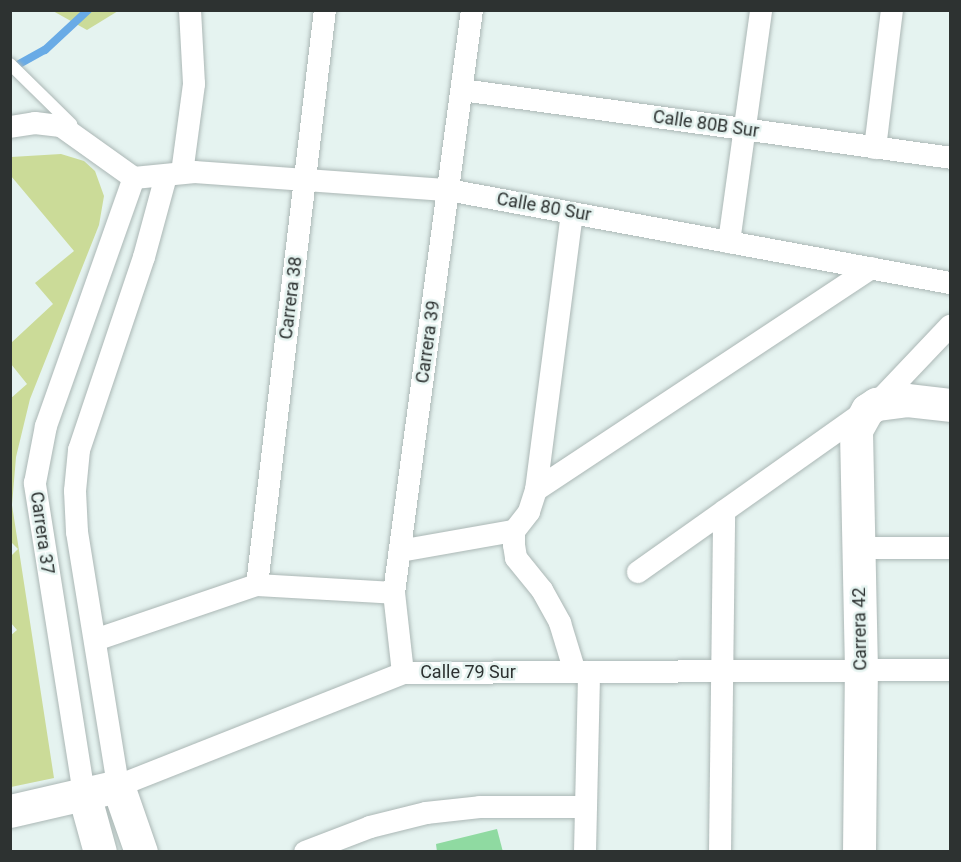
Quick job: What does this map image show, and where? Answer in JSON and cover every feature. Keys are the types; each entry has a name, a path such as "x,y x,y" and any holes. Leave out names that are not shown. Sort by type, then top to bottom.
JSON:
{"street":[{"name":"Carrera 37","path":"118,786 77,532 79,450 174,174 194,84 190,10"},
{"name":"Carrera 38","path":"257,585 325,10"},
{"name":"Carrera 39","path":"403,673 394,593 472,10"},
{"path":"729,242 761,10"},
{"path":"875,148 892,10"},
{"name":"Calle 80B Sur","path":"462,90 951,158"},
{"path":"10,127 35,123 61,126 97,149 117,169 134,178"},
{"name":"Calle 80 Sur","path":"134,178 174,174 305,179 448,190 951,283"},
{"name":"Carrera 37","path":"84,794 35,483 46,426 134,178"},
{"path":"400,551 514,531 529,512 536,490 572,213"},
{"path":"536,490 871,268"},
{"path":"638,572 871,407 951,326"},
{"path":"871,407 907,400 951,405"},
{"name":"Carrera 42","path":"859,852 861,670 855,446 856,430 871,407"},
{"path":"720,852 724,511"},
{"path":"514,531 516,558 542,590 582,672 585,852"},
{"path":"858,548 951,548"},
{"path":"94,640 257,585 394,593"},
{"name":"Calle 79 Sur","path":"10,811 118,786 403,673 951,670"},
{"path":"118,786 141,852"},
{"path":"84,794 100,852"},
{"path":"305,852 370,827 426,813 480,807 586,807"}],"lane":[{"path":"10,64 97,149"}],"green space":[{"path":"53,11 118,11 87,30"},
{"path":"61,154 84,161 95,171 104,196 99,225 30,399 16,457 12,505 54,778 11,787 10,636 17,630 11,623 10,557 18,549 10,541 10,399 27,384 11,364 11,343 53,304 35,283 74,251 11,176 11,157"}],"building":[{"path":"497,829 503,852 437,852 436,844"}],"waterway":[{"path":"12,68 45,50 88,10"}]}
